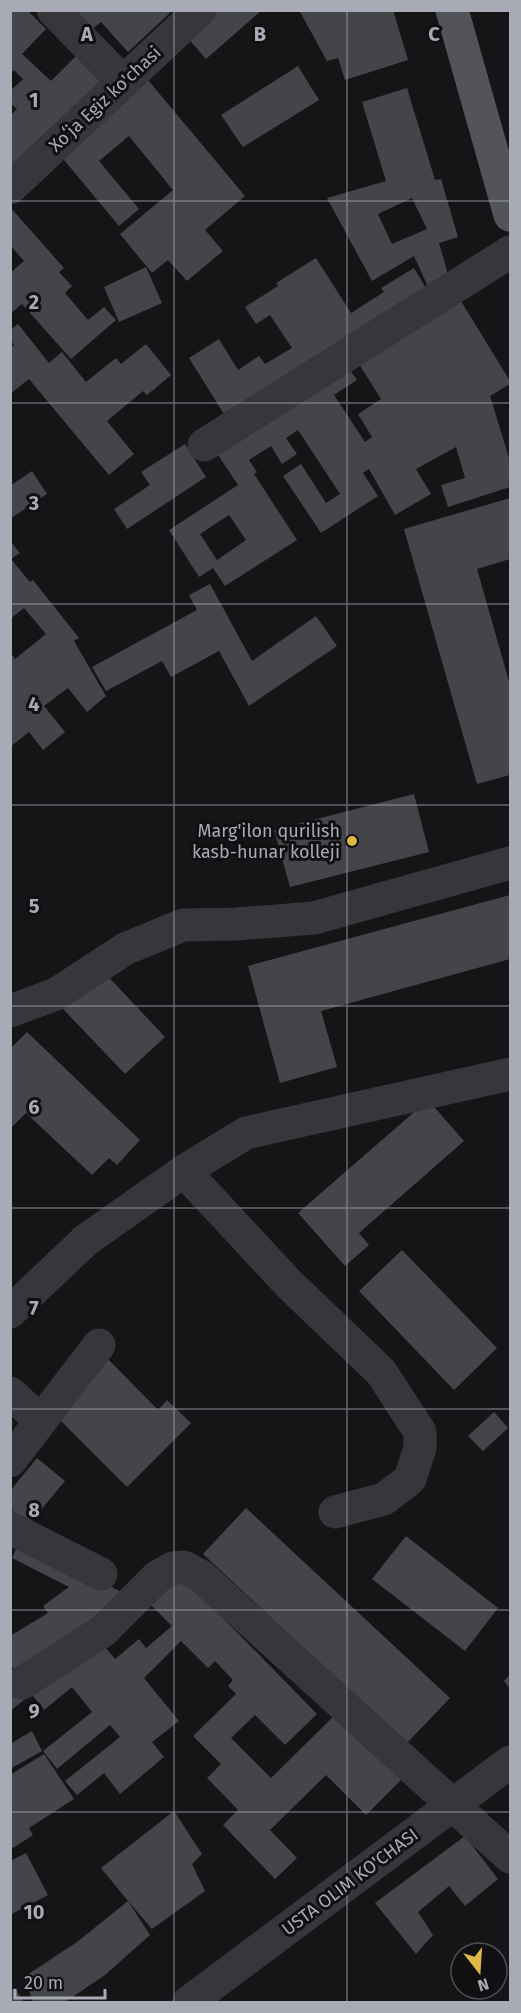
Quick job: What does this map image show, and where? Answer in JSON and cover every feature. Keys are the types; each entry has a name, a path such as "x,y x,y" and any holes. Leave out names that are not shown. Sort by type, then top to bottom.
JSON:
{"main road":[{"path":"452,10 510,215"}],"street":[{"path":"53,10 123,82"},
{"name":"Xoʻja Egiz ko'chasi","path":"10,188 200,10"},
{"path":"204,446 510,252"},
{"path":"10,1011 56,994 125,949 183,925 237,924 314,918 510,863"},
{"path":"10,1311 86,1240 184,1172 246,1133 510,1074"},
{"path":"184,1172 289,1284 381,1372 420,1432 420,1448 410,1479 384,1499 335,1512"},
{"path":"10,1461 99,1346"},
{"path":"10,1393 40,1422"},
{"path":"10,1528 101,1574"},
{"path":"22,1683 104,1631 157,1578 173,1569 184,1567 201,1576 510,1857"},
{"name":"USTA OLIM KO'CHASI","path":"189,2002 510,1762"}],"building":[{"path":"10,10 27,10 46,29 22,54 51,81 82,50 108,75 10,168 10,116 17,109 10,103 10,91 23,79 14,70 10,74"},
{"path":"73,10 173,10 128,52 101,22 91,30"},
{"path":"215,10 262,10 206,59 186,36"},
{"path":"299,10 393,10 408,60 345,80 338,58 327,61"},
{"path":"298,66 319,100 243,147 221,115"},
{"path":"148,80 245,196 205,230 223,251 187,281 168,260 152,273 120,234 173,190 129,136 99,161 139,209 119,226 59,154"},
{"path":"407,88 435,180 441,179 458,237 439,243 450,281 429,289 414,256 372,281 327,198 386,181 362,102","holes":["412,198 427,229 392,244 378,214"]},
{"path":"10,207 64,268 59,272 72,286 65,293 88,320 104,307 116,320 71,359 22,304 10,314 10,273 24,261 10,245"},
{"path":"316,258 351,313 384,292 381,288 414,268 430,295 227,419 189,358 219,339 238,370 259,356 265,364 292,348 270,315 256,324 245,307 278,286 276,283"},
{"path":"146,267 162,303 119,322 104,287"},
{"path":"456,293 510,381 510,384 490,396 510,461 510,487 448,507 441,485 465,478 456,447 416,469 431,494 395,515 369,469 363,473 378,496 321,533 283,476 301,464 326,503 340,494 298,430 286,438 297,454 282,464 271,446 249,460 257,472 254,474 297,540 225,586 213,568 199,577 169,530 238,485 214,449 345,363 357,380 334,395 365,442 372,437 358,414 381,399 354,356","holes":["229,515 246,540 217,560 200,534"]},
{"path":"18,324 49,363 62,352 86,382 116,358 121,364 146,344 171,375 147,395 143,391 107,421 134,454 109,475 29,379 10,394 10,348 14,345 10,340 10,330"},
{"path":"185,444 206,477 127,529 114,509 150,485 141,472"},
{"path":"32,471 47,494 10,519 10,486"},
{"path":"510,498 510,559 477,569 510,685 510,775 477,784 404,529"},
{"path":"10,541 20,553 11,559 30,582 33,580 79,638 74,641 106,696 87,712 68,688 44,706 65,732 43,750 29,732 10,747 10,692 12,690 10,689 10,652 15,659 46,634 24,608 10,619"},
{"path":"210,584 252,661 316,616 337,646 249,706 219,651 171,677 162,661 106,691 92,667 197,610 189,595"},
{"name":"Marg'ilon qurilish kasb-hunar kolleji","path":"414,794 429,852 290,887 274,830"},
{"path":"510,895 510,959 321,1011 337,1067 280,1083 248,966"},
{"path":"103,971 165,1037 125,1074 63,1009"},
{"path":"27,1032 140,1140 117,1165 109,1158 92,1175 26,1113 10,1129 10,1049"},
{"path":"428,1100 464,1141 359,1233 369,1245 345,1266 298,1213"},
{"path":"402,1250 497,1348 454,1390 359,1291"},
{"path":"107,1358 158,1410 167,1400 191,1423 127,1487 52,1412"},
{"path":"494,1412 508,1428 483,1451 468,1436"},
{"path":"37,1458 65,1481 29,1524 10,1509 10,1491"},
{"path":"246,1508 450,1698 406,1744 203,1554"},
{"path":"406,1536 498,1608 465,1651 372,1579"},
{"path":"20,1540 129,1596 20,1677 10,1664 10,1636 48,1613 43,1606 69,1587 12,1558"},
{"path":"180,1574 317,1714 285,1745 255,1715 231,1738 271,1778 340,1710 405,1776 366,1815 326,1775 270,1830 297,1858 275,1879 223,1825 238,1810 207,1778 221,1764 193,1736 236,1694 228,1686 233,1680 215,1661 208,1668 181,1641 144,1678 179,1721 152,1742 164,1757 120,1794 104,1773 77,1795 65,1781 120,1737 110,1725 57,1769 43,1751 92,1712 72,1687 44,1710 29,1691 100,1641 115,1659 139,1639 146,1648 172,1626 150,1604"},
{"path":"510,1675 510,1689 504,1681"},
{"path":"10,1682 25,1699 10,1711"},
{"path":"32,1731 42,1751 10,1769 10,1744"},
{"path":"44,1754 74,1799 29,1828 33,1835 13,1848 10,1843 10,1775"},
{"path":"174,1811 202,1854 192,1864 205,1891 152,1929 101,1868"},
{"path":"465,1836 498,1879 465,1906 449,1886 418,1912 433,1935 416,1954 375,1903"},
{"path":"26,1853 48,1895 10,1915 10,1861"},
{"path":"128,1901 150,1935 105,1975 65,2002 33,2002 24,1977 77,1942"},
{"path":"15,1988 24,2002 10,2002 10,1991"}],"place":[{"name":"Marg'ilon qurilish kasb-hunar kolleji","path":"352,841"}]}
